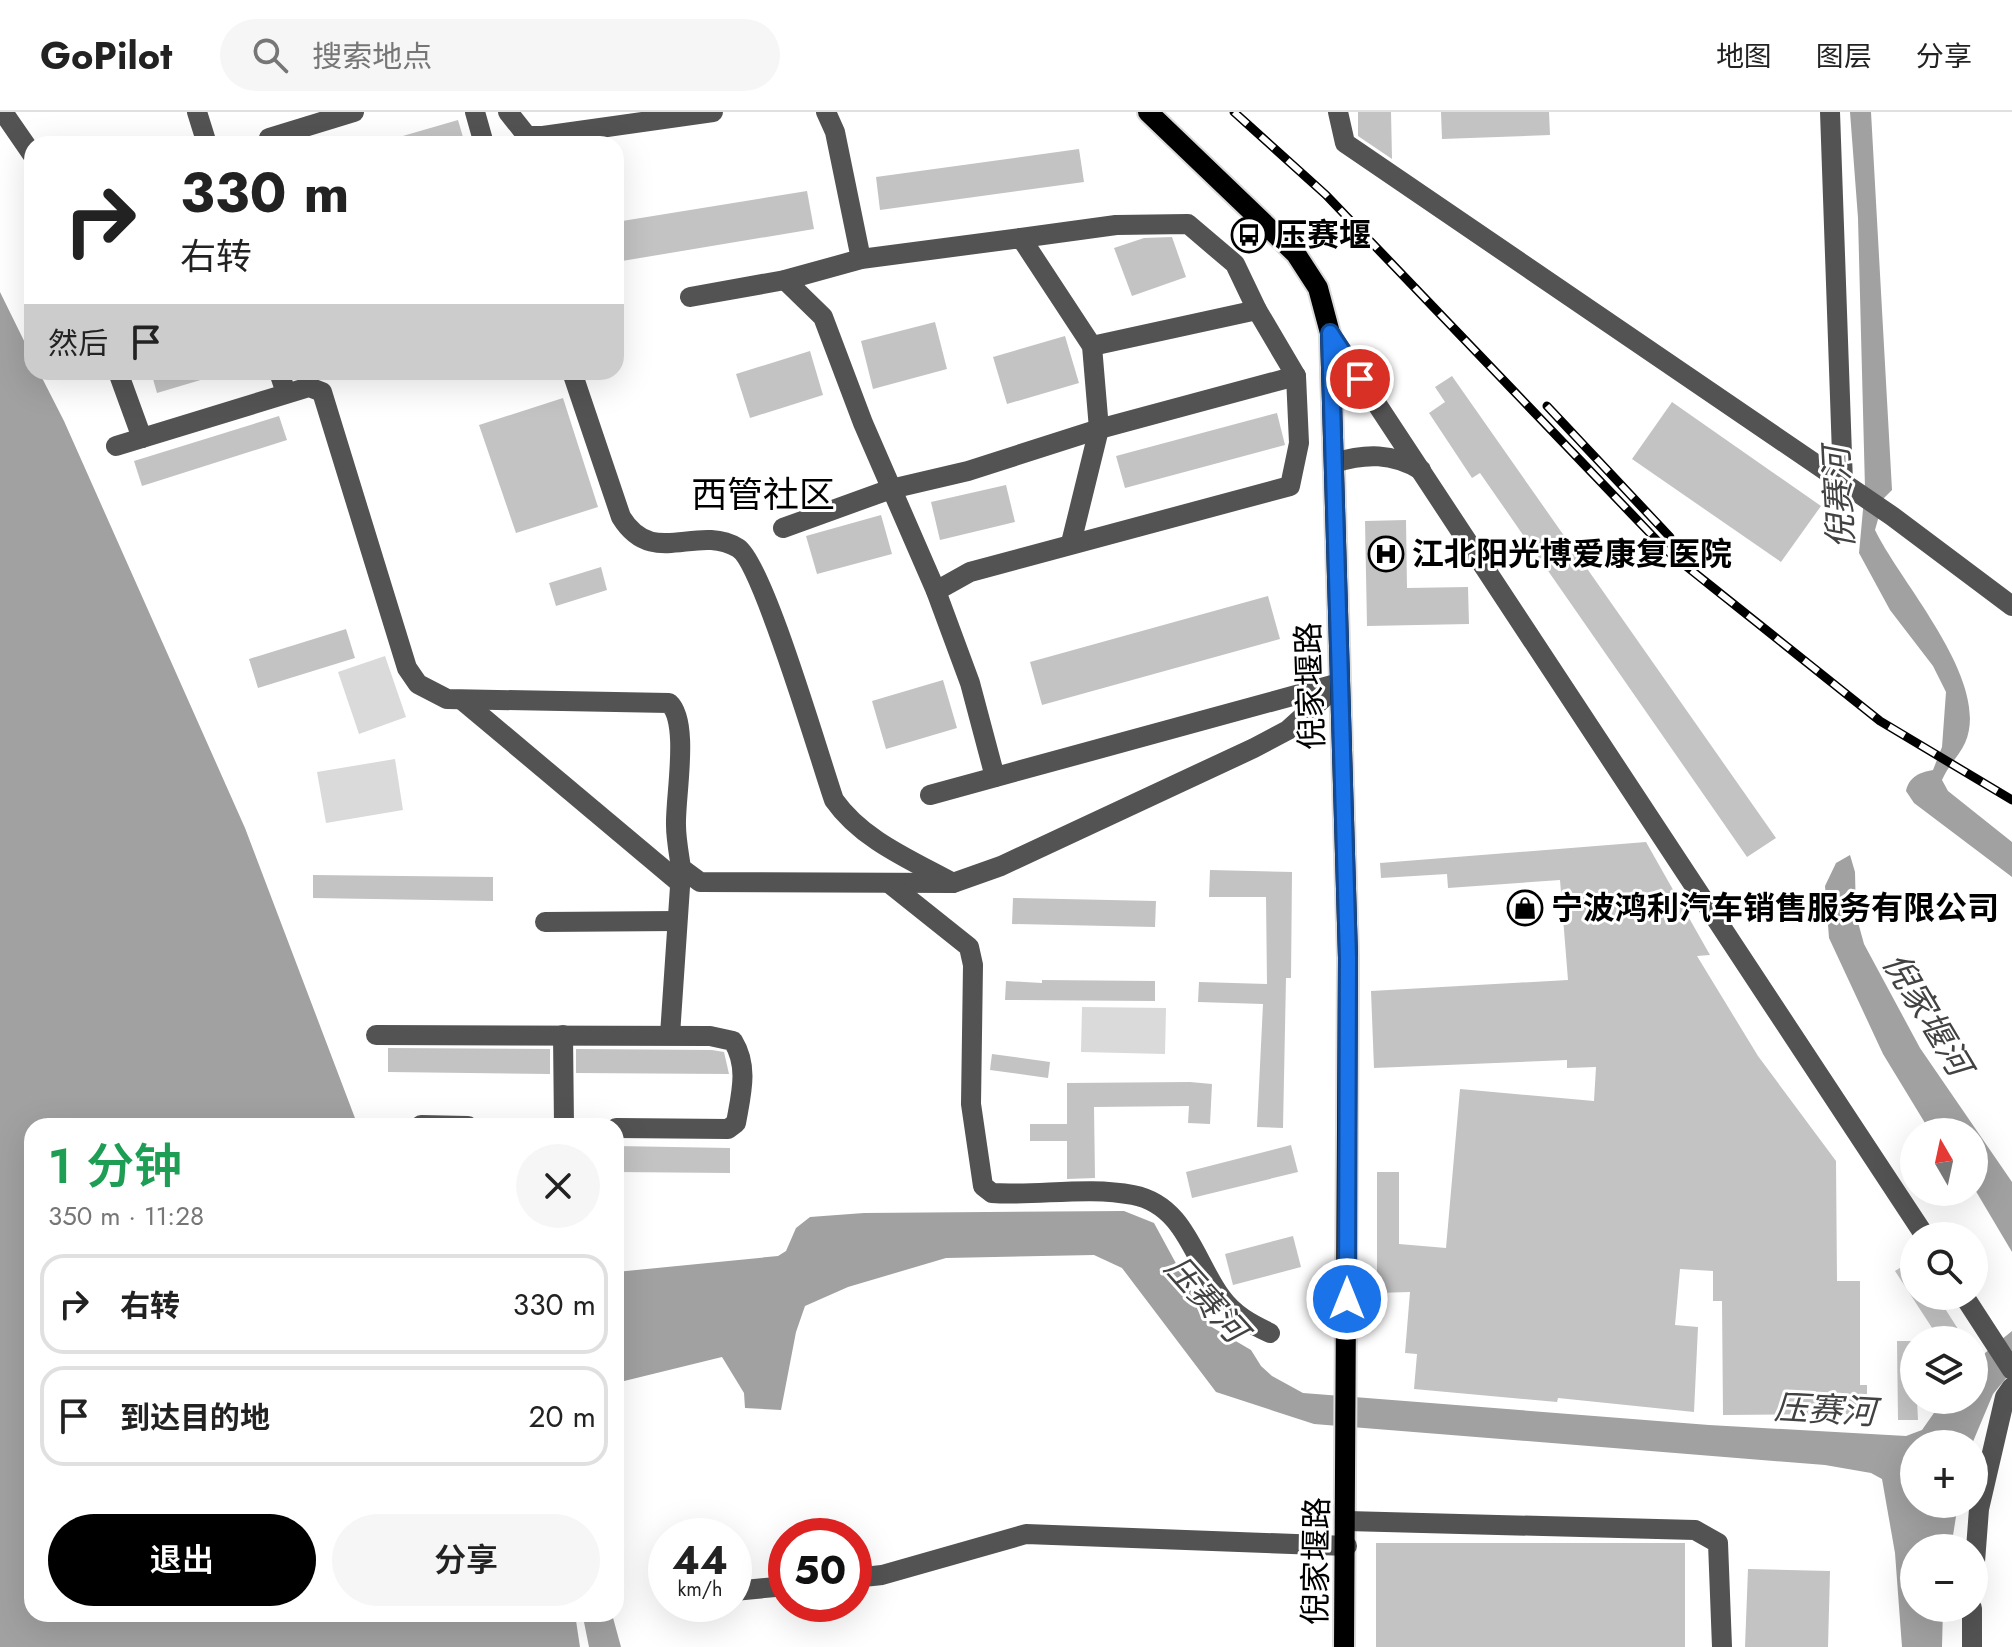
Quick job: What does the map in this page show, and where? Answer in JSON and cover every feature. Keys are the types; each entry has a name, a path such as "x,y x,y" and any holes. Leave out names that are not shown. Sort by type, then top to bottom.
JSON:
{"main road":[{"name":"倪家堰路","path":"1148,112 1296,254 1318,288 1330,333 1348,958 1347,1546 1344,1647"}],"street":[{"path":"3,112 24,142"},
{"path":"197,112 204,136"},
{"path":"276,136 354,112"},
{"path":"475,112 482,136"},
{"path":"508,112 527,136 543,136 713,112"},
{"path":"826,112 835,132 861,259"},
{"path":"1338,112 1345,143 1892,516 2012,606"},
{"path":"1830,112 1843,483"},
{"path":"690,297 785,280 861,259 1116,225 1188,224 1235,264 1257,310 1296,376 1299,443 1290,486 970,572 936,591"},
{"path":"1021,238 1092,346 1099,429 1071,543"},
{"path":"785,280 823,317 891,489 936,591 970,683 995,777"},
{"path":"1092,346 1257,310"},
{"path":"1330,333 1916,1222"},
{"path":"783,528 891,489 968,471 1099,429 1296,376"},
{"path":"121,380 142,438"},
{"path":"282,380 286,393"},
{"path":"575,380 621,517 629,530 641,540 657,544 710,539 741,549 751,562 764,596 834,800 846,817 875,838 953,883"},
{"path":"116,446 286,393 309,387 322,392 407,668 418,684 431,693 462,700 669,703 678,720 676,825 680,876 670,1035"},
{"path":"1334,463 1375,455 1401,459 1421,470"},
{"path":"462,700 680,876 700,882 953,883 1001,866 1254,748 1288,730 1340,683"},
{"path":"930,795 1340,683"},
{"path":"890,884 969,947 973,965 971,1104 983,1186 992,1193 1107,1192 1151,1201 1171,1214 1188,1236 1222,1299 1244,1320 1270,1333"},
{"path":"545,922 676,921"},
{"path":"376,1035 670,1035 710,1036 733,1041 743,1067 736,1123 728,1129 624,1128"},
{"path":"563,1035 564,1118"},
{"path":"1973,1310 2012,1370"},
{"path":"1977,1534 1979,1509 2005,1397 2012,1387"},
{"path":"1347,1521 1695,1530 1718,1543 1722,1647"},
{"path":"872,1576 1026,1534 1347,1546"},
{"path":"1972,1622 1972,1647"}],"shaded area":[{"path":"1850,112 1871,112 1892,490 1884,498 1875,530 1940,634 1966,692 1970,719 1965,743 1942,780 1948,791 2012,842 2012,877 1914,803 1906,791 1916,776 1933,770 1942,747 1946,692 1933,666 1890,610 1859,553 1865,488 1858,218"},
{"path":"0,292 24,341 24,380 43,380 64,421 245,828 355,1118 24,1118 24,1622 614,1622 621,1647 0,1647"},
{"path":"385,656 406,717 359,734 338,672"},
{"path":"395,759 403,810 326,823 317,772"},
{"path":"1850,855 1855,872 1856,915 1864,944 1920,1048 1968,1118 1922,1118 1883,1054 1829,938 1825,886 1836,863"},
{"path":"1082,1007 1166,1008 1165,1054 1081,1052"},
{"path":"1988,1147 2012,1182 2012,1252 1985,1206 1988,1206"},
{"path":"1124,1211 1154,1223 1210,1326 1251,1350 1272,1376 1303,1393 1709,1425 1900,1436 1900,1518 1956,1518 1953,1534 1900,1534 1900,1620 1895,1553 1882,1479 1871,1473 1825,1465 1314,1424 1216,1392 1122,1268 1094,1255 946,1258 848,1287 805,1306 796,1332 781,1410 745,1408 744,1393 722,1357 624,1381 624,1271 778,1256 786,1251 796,1228 810,1217 864,1213"},
{"path":"2012,1331 2012,1371 1993,1394 1988,1406 1988,1351"},
{"path":"1933,1414 1985,1414 1978,1430 1922,1430"},
{"path":"1900,1622 1943,1622 1942,1647 1902,1647"}],"pier":[{"path":"576,1622 584,1622 589,1647 580,1647"}],"building":[{"path":"1358,112 1391,112 1392,159 1358,136"},
{"path":"1441,112 1549,112 1550,135 1442,139"},
{"path":"458,120 463,136 403,136"},
{"path":"1079,149 1084,182 880,210 876,177"},
{"path":"807,191 814,229 624,261 624,221"},
{"path":"1172,237 1186,277 1132,296 1114,248 1144,238"},
{"path":"935,322 947,369 873,389 861,341"},
{"path":"1065,336 1079,383 1007,404 993,357"},
{"path":"810,351 823,395 750,418 736,374"},
{"path":"1452,376 1776,838 1747,857 1480,473 1472,478 1429,413 1445,402 1435,387"},
{"path":"153,380 201,380 157,393"},
{"path":"563,398 598,507 516,533 479,425"},
{"path":"1672,402 1821,506 1781,562 1632,459"},
{"path":"1277,413 1285,445 1125,488 1116,456"},
{"path":"279,416 287,440 142,486 134,461"},
{"path":"1006,485 1015,522 940,540 931,502"},
{"path":"881,515 892,554 817,574 806,536"},
{"name":"江北阳光博爱康复医院","path":"1406,520 1407,588 1468,587 1469,624 1367,626 1365,521"},
{"path":"601,567 607,590 556,606 549,583"},
{"path":"1268,596 1280,639 1042,705 1030,662"},
{"path":"346,629 355,658 258,688 249,659"},
{"path":"943,680 957,728 886,749 872,701"},
{"path":"1646,842 1710,955 1697,956 1758,1056 1836,1161 1837,1281 1860,1281 1860,1385 1867,1385 1867,1414 1723,1415 1722,1301 1713,1301 1713,1271 1680,1269 1675,1325 1698,1327 1694,1412 1558,1398 1557,1402 1414,1389 1417,1354 1405,1353 1410,1292 1377,1293 1377,1172 1399,1172 1399,1244 1446,1248 1460,1089 1594,1101 1596,1067 1567,1068 1567,1060 1374,1068 1371,991 1568,980 1560,880 1448,888 1447,874 1381,878 1380,863"},
{"path":"1210,870 1292,872 1291,978 1286,978 1283,1128 1257,1127 1263,1004 1198,1002 1199,982 1267,984 1266,897 1209,897"},
{"path":"313,875 493,877 493,901 313,898"},
{"path":"1013,898 1156,901 1155,927 1012,924"},
{"path":"1042,980 1155,981 1155,1001 1005,1000 1006,981 1042,983"},
{"path":"388,1048 550,1049 550,1074 388,1072"},
{"path":"576,1049 712,1050 724,1052 729,1074 576,1073"},
{"path":"992,1054 1050,1062 1048,1078 990,1070"},
{"path":"1067,1083 1212,1084 1210,1124 1188,1123 1189,1106 1094,1107 1095,1178 1067,1179 1067,1141 1030,1141 1030,1124 1067,1124"},
{"path":"1291,1145 1298,1172 1192,1198 1186,1172"},
{"path":"624,1146 730,1148 730,1173 624,1172"},
{"path":"1293,1236 1301,1267 1233,1285 1225,1254"},
{"path":"1920,1310 1946,1310 1956,1326 1931,1326"},
{"path":"1897,1341 1900,1341 1900,1414 1918,1414 1918,1420 1898,1420"},
{"path":"1376,1543 1685,1543 1685,1647 1376,1647"},
{"path":"1748,1569 1830,1571 1828,1647 1745,1647"}],"railway":[{"path":"1234,112 1326,195 1666,550 1880,721 2012,800"},
{"path":"1547,406 1670,537"}],"place":[{"name":"压赛堰","path":"1249,235"},
{"name":"江北阳光博爱康复医院","path":"1386,554"},
{"name":"宁波鸿利汽车销售服务有限公司","path":"1525,908"}],"district":[{"name":"西管社区","path":"763,494"}],"route":[{"path":"1347,1299 1348,958 1330,333 1360,379"}],"water label":[{"name":"倪赛河","path":"1839,498"},
{"name":"倪家堰河","path":"1927,1014"},
{"name":"压赛河","path":"1206,1299"},
{"name":"压赛河","path":"1825,1410"}]}
